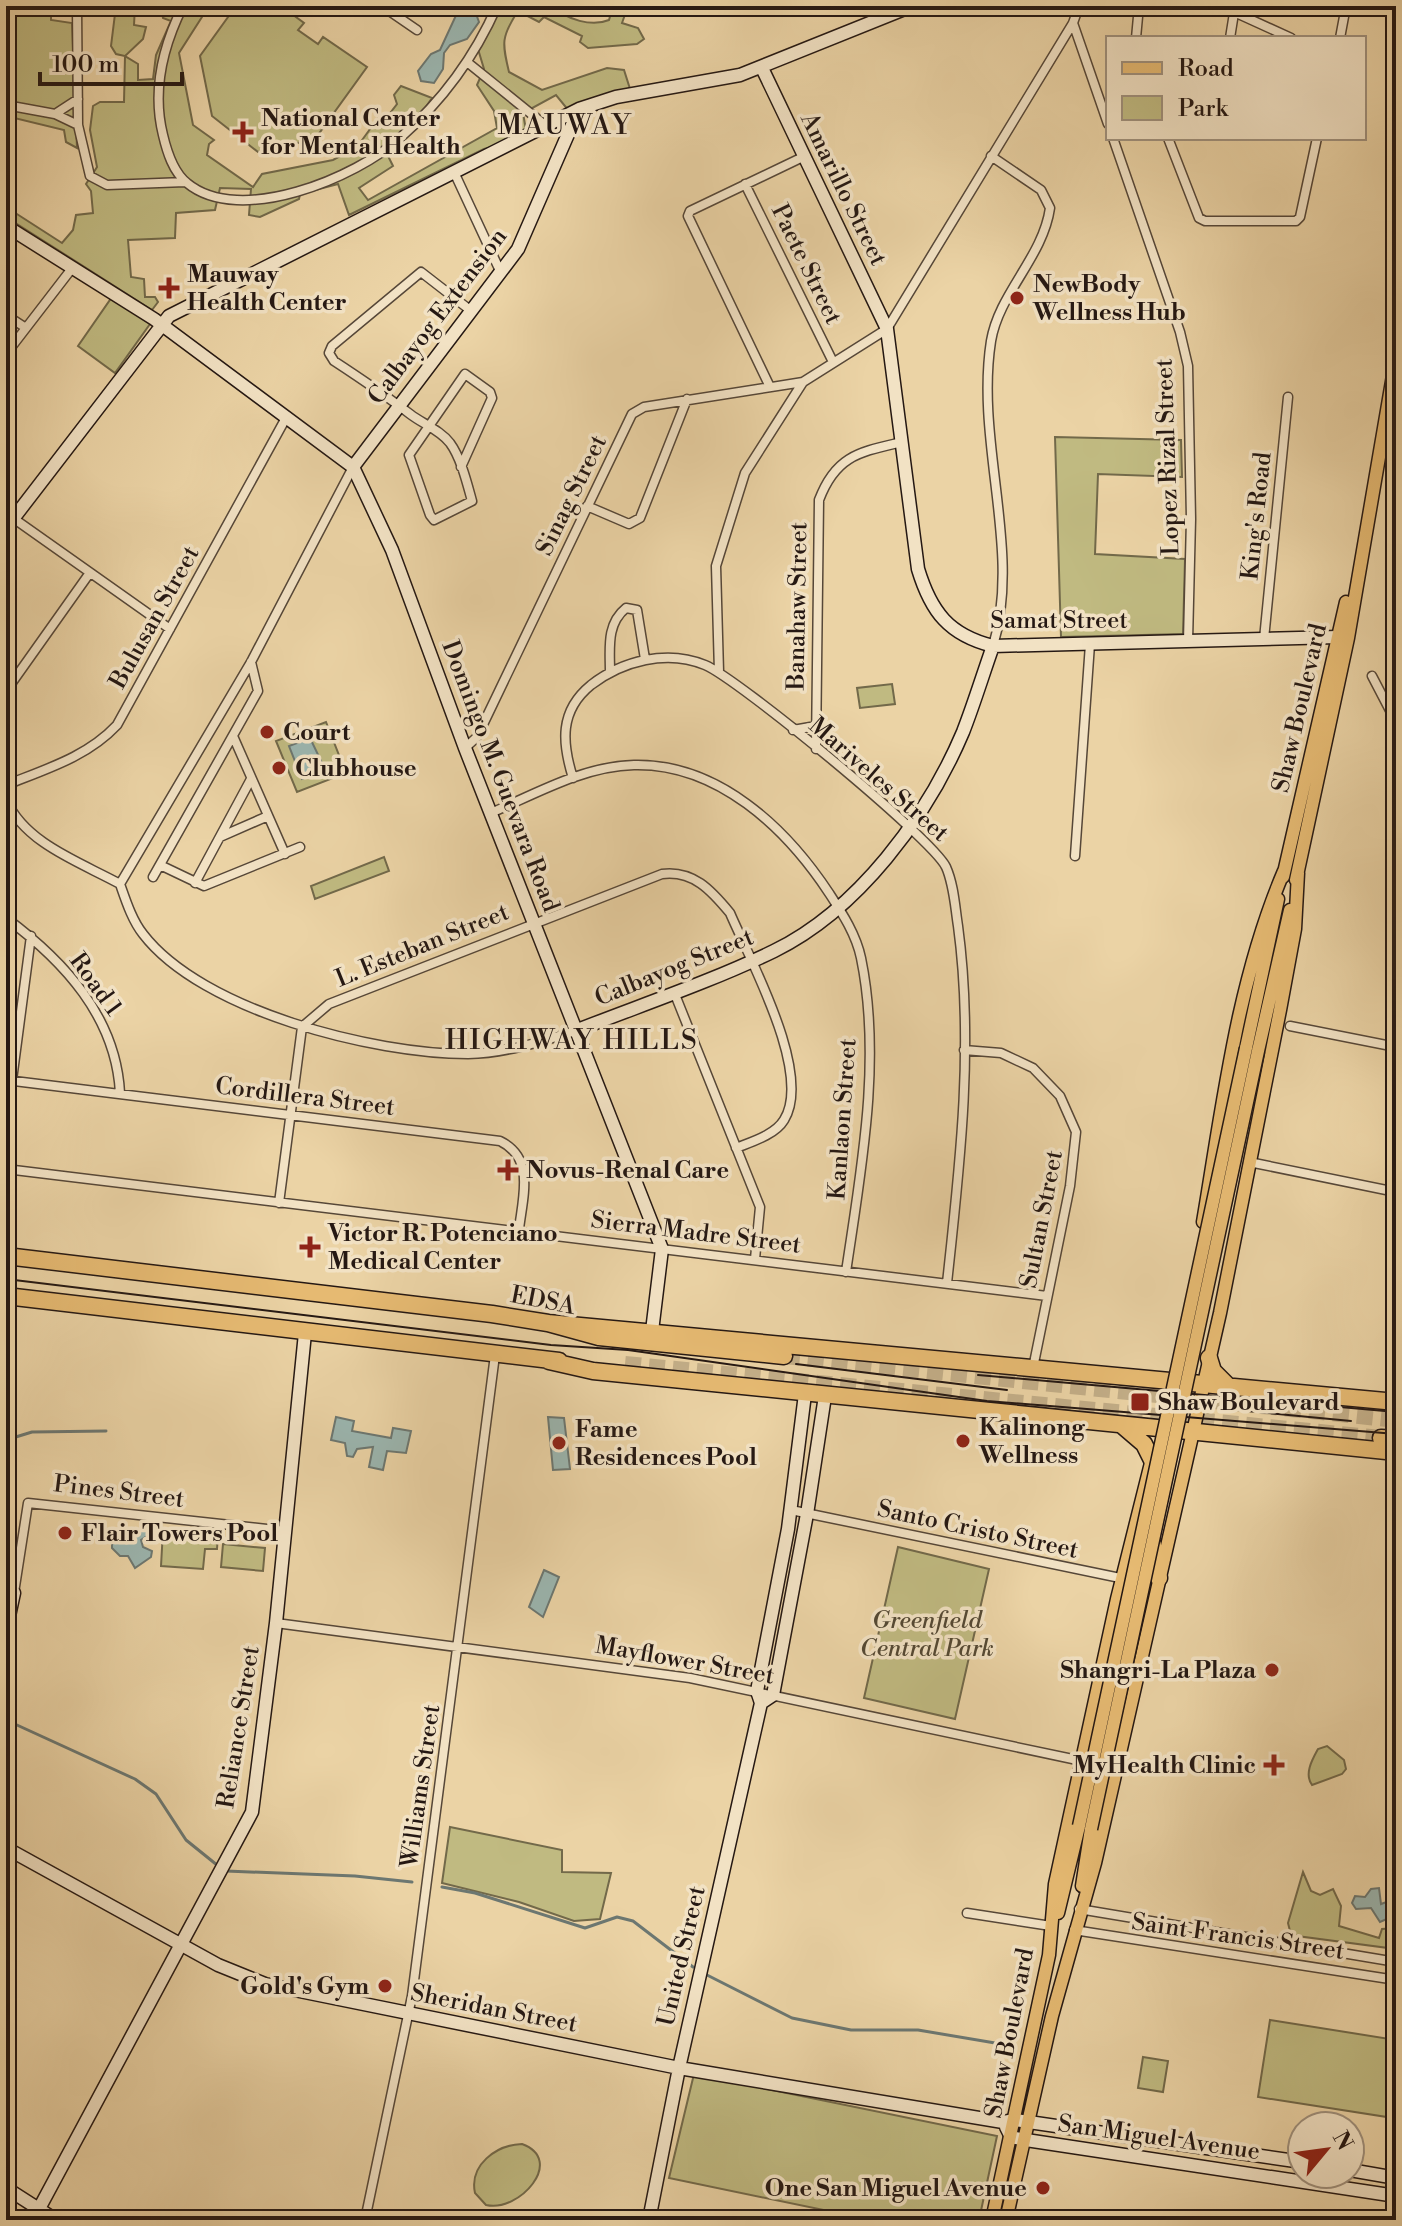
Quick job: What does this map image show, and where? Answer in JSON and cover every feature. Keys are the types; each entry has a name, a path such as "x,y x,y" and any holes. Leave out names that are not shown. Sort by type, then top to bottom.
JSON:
{"highway":[{"path":"1158,1582 1153,1561 1153,1527 1175,1429 1177,1380 1226,1153"},
{"name":"EDSA","path":"6,1256 548,1323 599,1337 784,1356"},
{"path":"6,1296 549,1361 625,1364"},
{"path":"548,1323 1177,1380 1316,1397 1396,1402"},
{"path":"1209,1358 1213,1371 1227,1385"},
{"path":"549,1361 593,1371 805,1402 1118,1424 1396,1452"},
{"path":"1118,1424 1139,1438 1152,1460"}],"main road":[{"name":"Shaw Boulevard","path":"1085,1828 1291,872 1338,637 1392,411 1396,358"},
{"name":"Shaw Boulevard","path":"1226,1153 1217,1140 1261,926 1291,872 1348,638 1359,556"},
{"name":"Shaw Boulevard","path":"992,2220 1011,2137 1009,2121 1049,1955 1055,1884 1122,1579 1152,1460 1175,1429 1202,1383 1209,1358 1295,929 1291,872"},
{"path":"1226,1153 1253,1147"},
{"path":"1226,1153 1249,1162"},
{"path":"1202,1266 1228,1272"},
{"name":"Shaw Boulevard","path":"1006,2220 1079,1909 1095,1863 1158,1582"},
{"path":"1117,1599 1135,1597 1152,1606"},
{"path":"1079,1909 1085,1828"},
{"path":"1049,1955 1085,1828"}],"street":[{"path":"77,6 78,125 86,169 97,182 107,185 185,182"},
{"path":"183,6 170,32 161,69 157,113 172,165 185,182 199,192 244,198 284,196 339,177 374,159 401,138 466,64 497,6"},
{"path":"382,6 417,30"},
{"path":"170,629 10,523 161,323 208,295 579,109 616,97 762,68 912,6"},
{"path":"719,672 718,557 745,473 803,382 887,329 1073,23 1079,6"},
{"path":"1136,36 1139,6"},
{"path":"1221,6 1286,36"},
{"path":"1340,36 1346,6"},
{"path":"1230,36 1234,13"},
{"path":"1073,23 1106,118"},
{"path":"466,64 566,140"},
{"name":"Amarillo Street","path":"762,68 887,329"},
{"path":"55,114 78,99"},
{"path":"6,105 55,114 78,125"},
{"name":"Calbayog Extension","path":"353,467 398,404 501,273 528,231 579,109"},
{"name":"Lopez Rizal Street","path":"1114,140 1180,332 1188,366 1191,519 1188,641"},
{"path":"1169,140 1194,213 1205,221 1298,219 1317,140"},
{"path":"770,387 688,216 690,211 805,156"},
{"name":"Calbayog Street","path":"120,884 141,932 171,961 224,994 302,1027 431,1052 468,1054 517,1049 575,1031 674,992 775,950 838,906 909,826 962,735 993,646 1001,611 1002,547 988,434 992,339 999,318 1042,239 1050,208 1041,190 991,156"},
{"path":"454,172 501,273"},
{"name":"Paete Street","path":"745,184 833,362"},
{"name":"Domingo M. Guevara Road","path":"6,226 161,323 353,467 392,550 465,748 662,1249 652,1331"},
{"path":"6,354 73,267"},
{"path":"461,467 492,398 490,392 465,374 429,427 409,460 432,519 438,520 471,503 461,467 449,442 429,427 398,404 334,361 329,353 332,346 421,272 470,310"},
{"path":"6,315 26,328"},
{"name":"Samat Street","path":"887,329 918,569 927,596 953,631 993,646 1338,637"},
{"name":"Sinag Street","path":"465,748 477,737 632,414 644,407 803,382"},
{"name":"King's Road","path":"1264,639 1288,397"},
{"path":"587,506 635,523 687,399"},
{"name":"Bulusan Street","path":"6,785 79,756 117,725 287,416"},
{"name":"Banahaw Street","path":"816,749 819,500 829,479 849,457 902,442"},
{"path":"6,800 22,826 38,839 120,884 251,662 353,467"},
{"path":"6,691 89,574"},
{"path":"610,672 610,636 618,615 626,608 637,610 640,616 645,659"},
{"path":"1075,856 1090,644"},
{"name":"Mariveles Street","path":"573,778 564,749 565,724 583,693 610,672 645,659 688,660 719,672 816,749 933,849 950,878 962,957 964,1050 960,1168 947,1283"},
{"path":"153,877 258,691 251,662"},
{"path":"1372,676 1396,722"},
{"path":"793,730 816,726"},
{"path":"233,736 285,854"},
{"name":"Kanlaon Street","path":"491,813 573,778 626,765 651,765 687,774 725,790 784,833 838,906 855,935 861,958 869,1029 863,1142 846,1272"},
{"path":"195,883 251,779"},
{"path":"220,837 268,816"},
{"path":"160,865 195,883 211,885 300,847"},
{"name":"L. Esteban Street","path":"302,1027 329,1004 533,922 662,874 676,872 692,877 717,896 730,913 789,1054 792,1095 783,1122 774,1130 736,1148"},
{"name":"Road 1","path":"6,918 31,936 73,980 97,1012 115,1055 120,1093"},
{"path":"9,1080 31,936"},
{"path":"674,992 760,1207 755,1259"},
{"path":"1290,1026 1396,1047"},
{"path":"279,1203 302,1027"},
{"name":"Sultan Street","path":"964,1050 1001,1053 1033,1068 1060,1096 1074,1124 1077,1145 1073,1172 1033,1368"},
{"name":"Cordillera Street","path":"9,1080 500,1141 514,1148 523,1161 519,1229"},
{"path":"1249,1162 1396,1192"},
{"name":"Sierra Madre Street","path":"6,1169 519,1229 1047,1296"},
{"name":"Reliance Street","path":"33,2220 252,1812 276,1623 305,1333"},
{"name":"Williams Street","path":"365,2220 408,2014 495,1355"},
{"name":"United Street","path":"649,2220 759,1697 791,1510 805,1402"},
{"path":"759,1697 773,1695 824,1404"},
{"name":"Pines Street","path":"6,1630 10,1592 28,1503 285,1531"},
{"name":"Santo Cristo Street","path":"791,1510 1122,1579 1158,1582"},
{"name":"Mayflower Street","path":"276,1623 458,1646 759,1697"},
{"name":"Mayflower Street","path":"773,1695 1082,1761"},
{"name":"Sheridan Street","path":"6,1848 218,1965 265,1984 679,2068 1009,2121"},
{"name":"Saint Francis Street","path":"1079,1909 1396,1962"},
{"path":"967,1913 1051,1926"},
{"name":"Saint Francis Street","path":"1074,1930 1396,1980"},
{"name":"San Miguel Avenue","path":"1009,2121 1286,2159"},
{"name":"San Miguel Avenue","path":"1011,2137 1396,2196"},
{"path":"1280,2177 1283,2159"},
{"path":"1366,2173 1396,2178"},
{"path":"6,2188 56,2220"}],"green space":[{"path":"6,6 51,6 51,20 72,23 77,148 66,142 64,130 6,116"},
{"path":"116,6 135,6 134,25 146,27 143,39 125,56 116,54 111,46"},
{"path":"161,6 209,6 179,53 193,125 214,140 209,144 207,155 253,187 262,174 333,160 357,147 381,114 387,117 397,104 394,95 401,86 432,98 403,140 387,154 393,166 359,188 368,200 497,128 494,111 477,85 484,69 478,49 499,6 554,6 572,18 595,23 609,20 613,6 628,6 622,23 638,28 644,39 637,44 588,48 580,42 582,36 544,17 539,22 518,11 504,40 509,72 542,90 607,68 624,70 630,89 569,111 556,95 523,113 526,130 504,144 484,149 349,215 338,184 300,194 299,199 260,217 249,215 251,189 220,188 215,210 176,213 175,238 128,240 131,277 144,279 145,297 155,297 158,302 152,310 6,217 6,207 62,243 73,230 76,215 93,213 91,191 86,184 97,167 90,130 93,106 100,102 124,102 125,56 138,64 138,80 153,79 156,55 171,21 163,18"},
{"path":"236,6 281,6 304,23 298,30 318,44 323,37 367,67 315,139 258,152 212,116 200,56"},
{"path":"112,297 150,324 115,373 78,346"},
{"path":"1055,437 1181,440 1182,477 1098,474 1095,554 1185,559 1183,634 1061,637"},
{"path":"892,684 895,704 860,708 857,688"},
{"path":"326,722 346,773 297,792 276,741"},
{"path":"384,857 389,871 315,899 311,886"},
{"path":"163,1530 218,1534 217,1549 205,1549 203,1569 161,1566"},
{"path":"223,1544 265,1548 263,1571 221,1567"},
{"name":"Greenfield Central Park","path":"898,1547 989,1569 955,1719 864,1698"},
{"path":"1327,1746 1344,1760 1346,1769 1342,1774 1312,1785 1309,1776 1311,1762 1318,1749"},
{"path":"450,1827 562,1850 562,1872 611,1873 600,1919 574,1921 519,1902 442,1883"},
{"path":"1303,1872 1311,1891 1320,1895 1333,1889 1341,1906 1339,1926 1379,1938 1382,1929 1396,1928 1396,1949 1297,1936 1290,1931 1288,1923"},
{"path":"1270,2020 1396,2040 1387,2117 1366,2114 1366,2110 1342,2110 1258,2097"},
{"path":"1143,2057 1168,2061 1163,2092 1138,2088"},
{"path":"694,2074 997,2136 979,2220 872,2220 669,2178"},
{"path":"522,2144 534,2152 540,2161 533,2184 512,2201 486,2205 475,2193 474,2183 480,2165 503,2148"}],"water":[{"path":"465,8 475,11 479,22 467,39 450,45 444,53 443,69 434,83 421,81 418,71 431,54 440,50 458,11"},
{"path":"310,738 323,765 320,772 302,779 289,746"},
{"path":"336,1417 354,1421 352,1431 391,1438 393,1428 411,1431 406,1453 387,1451 383,1470 369,1467 373,1447 357,1449 353,1457 347,1456 345,1443 331,1440"},
{"name":"Fame Residences Pool","path":"548,1417 564,1418 570,1469 553,1470"},
{"path":"151,1527 150,1534 141,1540 143,1547 152,1551 151,1557 135,1568 128,1556 120,1556 112,1548 112,1537 117,1532 133,1533"},
{"path":"544,1570 559,1577 543,1617 529,1607"},
{"path":"1379,1888 1381,1904 1389,1901 1396,1906 1396,1915 1380,1922 1371,1908 1356,1909 1352,1903 1355,1896 1365,1897 1371,1889"}],"waterway":[{"path":"6,1440 32,1432 106,1431"},
{"path":"6,1720 135,1779 156,1794 186,1840 217,1865"},
{"path":"226,1871 355,1876 412,1882"},
{"path":"442,1887 475,1893 585,1928 617,1917 633,1921 693,1967"},
{"path":"707,1975 792,2018 851,2030 918,2030 1007,2045"}],"tunnel":[{"path":"784,1356 1396,1420"},
{"path":"625,1364 1381,1438"}],"tram line":[{"path":"6,1279 551,1345 628,1350 987,1401 1396,1434"},
{"path":"796,1364 1007,1390"},
{"path":"978,1375 1396,1412"},
{"path":"1248,1411 1351,1421"}],"place":[{"name":"National Center for Mental Health","path":"243,132"},
{"name":"Mauway Health Center","path":"169,288"},
{"name":"NewBody Wellness Hub","path":"1017,298"},
{"name":"Court","path":"267,732"},
{"name":"Clubhouse","path":"279,768"},
{"name":"Novus-Renal Care","path":"508,1170"},
{"name":"Victor R. Potenciano Medical Center","path":"310,1247"},
{"name":"Shaw Boulevard","path":"1140,1402"},
{"name":"Kalinong Wellness","path":"963,1441"},
{"name":"Fame Residences Pool","path":"559,1443"},
{"name":"Flair Towers Pool","path":"65,1533"},
{"name":"Shangri-La Plaza","path":"1272,1670"},
{"name":"MyHealth Clinic","path":"1274,1765"},
{"name":"Gold's Gym","path":"385,1986"},
{"name":"One San Miguel Avenue","path":"1043,2188"}],"district":[{"name":"MAUWAY","path":"565,124"},
{"name":"HIGHWAY HILLS","path":"572,1039"}]}
